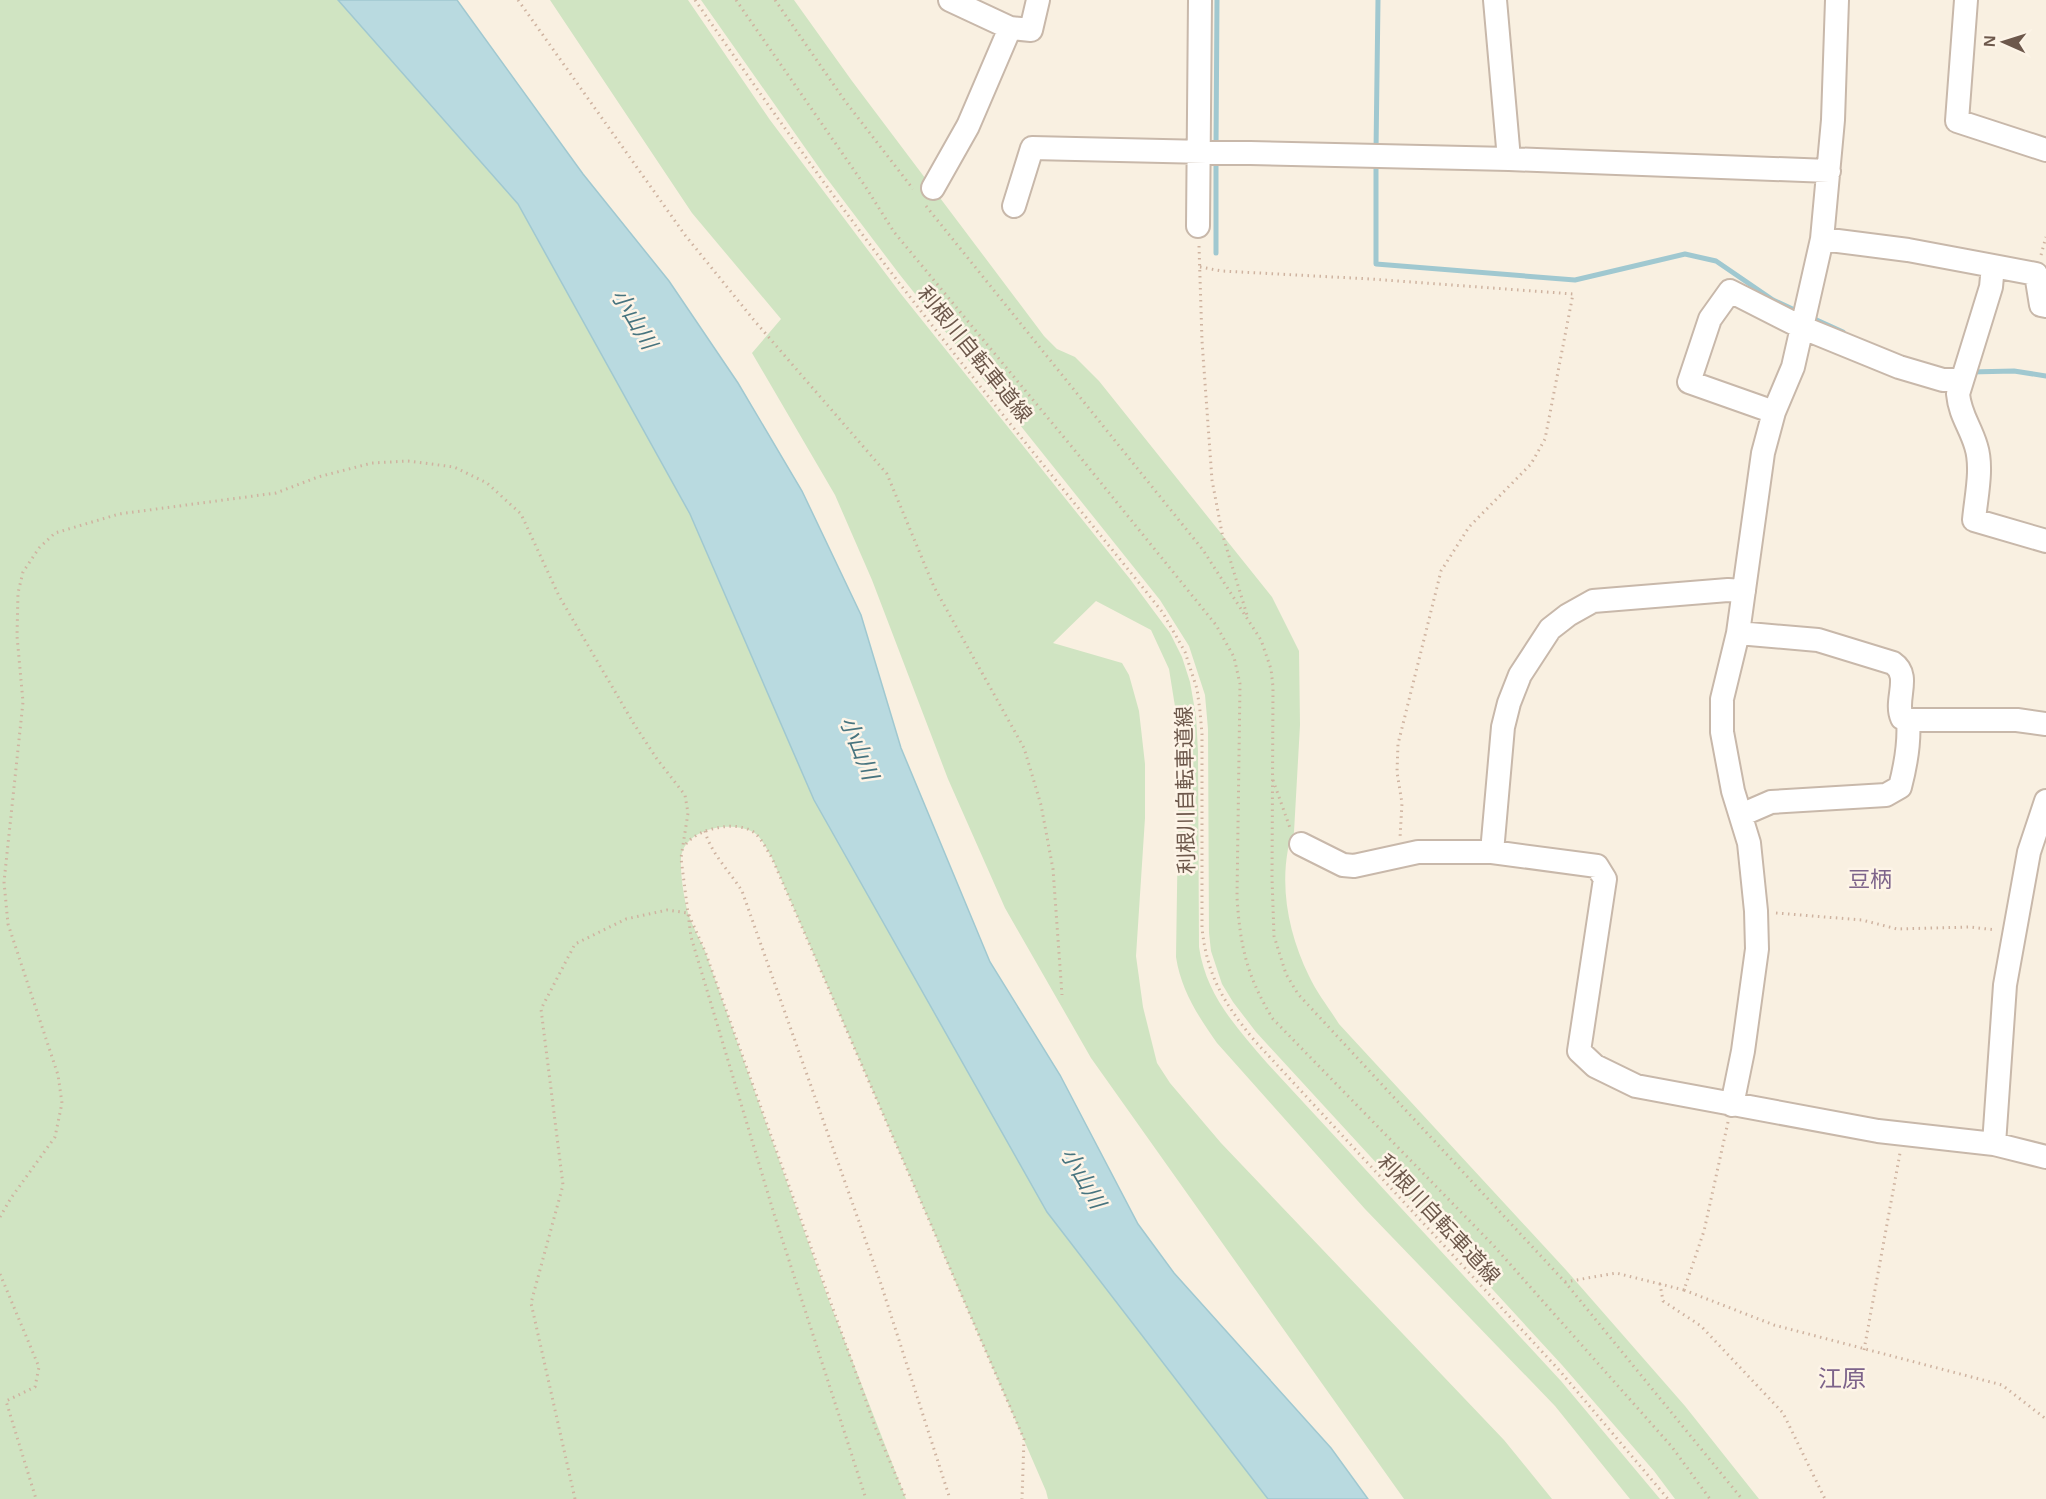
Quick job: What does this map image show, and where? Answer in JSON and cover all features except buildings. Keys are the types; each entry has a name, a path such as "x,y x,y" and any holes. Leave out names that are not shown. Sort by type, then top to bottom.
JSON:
{"street":[{"path":"950,0 1021,29"},
{"path":"925,195 968,126 1038,0"},
{"path":"1198,226 1200,0"},
{"path":"1495,0 1509,159"},
{"path":"1732,1105 1743,1051 1757,949 1756,911 1749,843 1733,791 1722,732 1722,699 1744,591 1763,453 1774,412 1793,367 1822,239 1833,120 1837,0"},
{"path":"1966,0 1957,121 2046,150"},
{"path":"1014,206 1032,148 1509,159 1829,171"},
{"path":"1822,239 1908,250 2036,274 2041,305 2046,306"},
{"path":"1993,266 1990,287 1958,394 1959,409 1976,446 1979,463 1974,520 2046,541"},
{"path":"1774,412 1689,382 1710,319 1730,291 1801,327 1899,366 1943,380 1962,380"},
{"path":"1492,852 1503,727 1507,711 1520,675 1551,629 1568,615 1593,601 1728,590 1744,591"},
{"path":"1737,633 1818,640 1893,663 1900,668 1903,676 1899,712 1902,718 1908,720 2017,720 2046,724"},
{"path":"1741,815 1771,801 1886,795 1900,787 1906,765 1908,720"},
{"path":"1994,1144 2005,985 2029,852 2046,801"},
{"path":"1300,844 1343,865 1354,866 1418,852 1492,852 1597,866 1605,879 1579,1051 1595,1066 1636,1086 1878,1131 1994,1144 2046,1157"}],"path":[{"path":"518,0 685,235 753,319 887,474 934,587 1024,748 1041,805 1053,869 1062,995"},
{"name":"利根川自転車道線","path":"695,0 850,219 1163,613 1180,642 1197,689 1203,734 1202,928 1204,947 1214,982 1230,1009 1254,1040 1559,1370 1668,1499"},
{"path":"736,0 865,186 894,232 1216,624 1234,657 1240,684 1237,897 1239,932 1257,994 1273,1019 1494,1246 1672,1447 1710,1499"},
{"path":"774,0 845,101 925,195 1203,550 1262,640 1271,669 1273,687 1274,936 1287,974 1298,994 1565,1282 1742,1499"},
{"path":"1198,226 1202,341 1212,480 1222,532 1248,619"},
{"path":"1200,267 1222,271 1573,294 1545,439 1531,464 1469,527 1441,571 1398,744 1398,772 1402,803 1399,856"},
{"path":"0,1217 55,1137 62,1103 58,1075 8,924 4,882 23,702 17,636 18,593 23,572 39,548 56,533 119,514 276,493 318,477 372,463 408,461 454,467 488,483 521,514 559,596 634,724 684,795 688,813 681,858 691,937 775,1217 866,1499"},
{"path":"1272,777 1290,830 1300,844"},
{"path":"684,847 689,840 705,831 718,827 735,826 755,832 772,858 1024,1439 1022,1499"},
{"path":"705,831 708,844 742,891 880,1281 950,1499"},
{"path":"574,1499 531,1303 562,1185 541,1008 575,944 626,919 667,910 688,913"},
{"path":"1756,911 1862,921 1897,929 1970,927 2014,932"},
{"path":"688,913 705,951 876,1429 906,1499"},
{"path":"1683,1290 1704,1231 1732,1105"},
{"path":"1864,1350 1903,1134"},
{"path":"1565,1282 1616,1273 1683,1290 1774,1325 2002,1385 2046,1419"},
{"path":"0,1274 39,1367 35,1387 6,1401 36,1499"},
{"path":"1660,1284 1663,1301 1701,1326 1783,1413 1825,1499"}],"green space":[{"path":"0,0 338,0 518,204 690,514 814,800 1047,1212 1268,1499 1048,1499 772,858 753,832 744,828 721,827 699,833 684,848 681,871 687,907 705,951 828,1298 906,1499 0,1499"},
{"path":"550,0 688,0 770,120 901,294 1130,579 1170,633 1182,657 1190,682 1196,716 1199,947 1208,980 1215,995 1224,1010 1267,1063 1561,1381 1660,1499 1630,1499 1555,1406 1365,1209 1217,1043 1203,1023 1186,992 1176,957 1179,760 1177,719 1169,669 1151,630 1096,601 1053,643 1122,663 1129,675 1139,711 1145,764 1145,818 1136,956 1143,1007 1157,1063 1170,1083 1221,1143 1504,1440 1552,1499 1404,1499 1091,1058 1005,908 948,779 872,580 835,495 752,353 781,319 692,213"},
{"path":"701,0 794,0 852,81 1044,336 1057,349 1075,357 1099,381 1272,597 1299,651 1300,725 1294,832 1288,849 1285,882 1292,930 1312,982 1339,1024 1566,1270 1685,1406 1759,1499 1675,1499 1654,1471 1562,1365 1256,1032 1233,1002 1222,984 1211,951 1208,729 1205,695 1189,646 1160,600 900,275 825,176"}],"water":[{"name":"小山川","path":"338,0 457,0 583,174 669,281 738,383 802,491 861,615 901,748 990,962 1060,1075 1138,1224 1174,1273 1331,1448 1368,1499 1268,1499 1047,1212 814,800 690,514 518,204"}],"waterway":[{"path":"1216,147 1217,0"},
{"path":"1376,151 1378,0"},
{"path":"1216,159 1216,253"},
{"path":"1376,161 1376,264 1575,280 1685,254 1716,261 1773,300 1799,312"},
{"path":"1810,317 1843,332"},
{"path":"1970,372 2014,371 2046,376"}],"district":[{"name":"豆柄","path":"1870,879"},
{"name":"江原","path":"1842,1378"}]}
